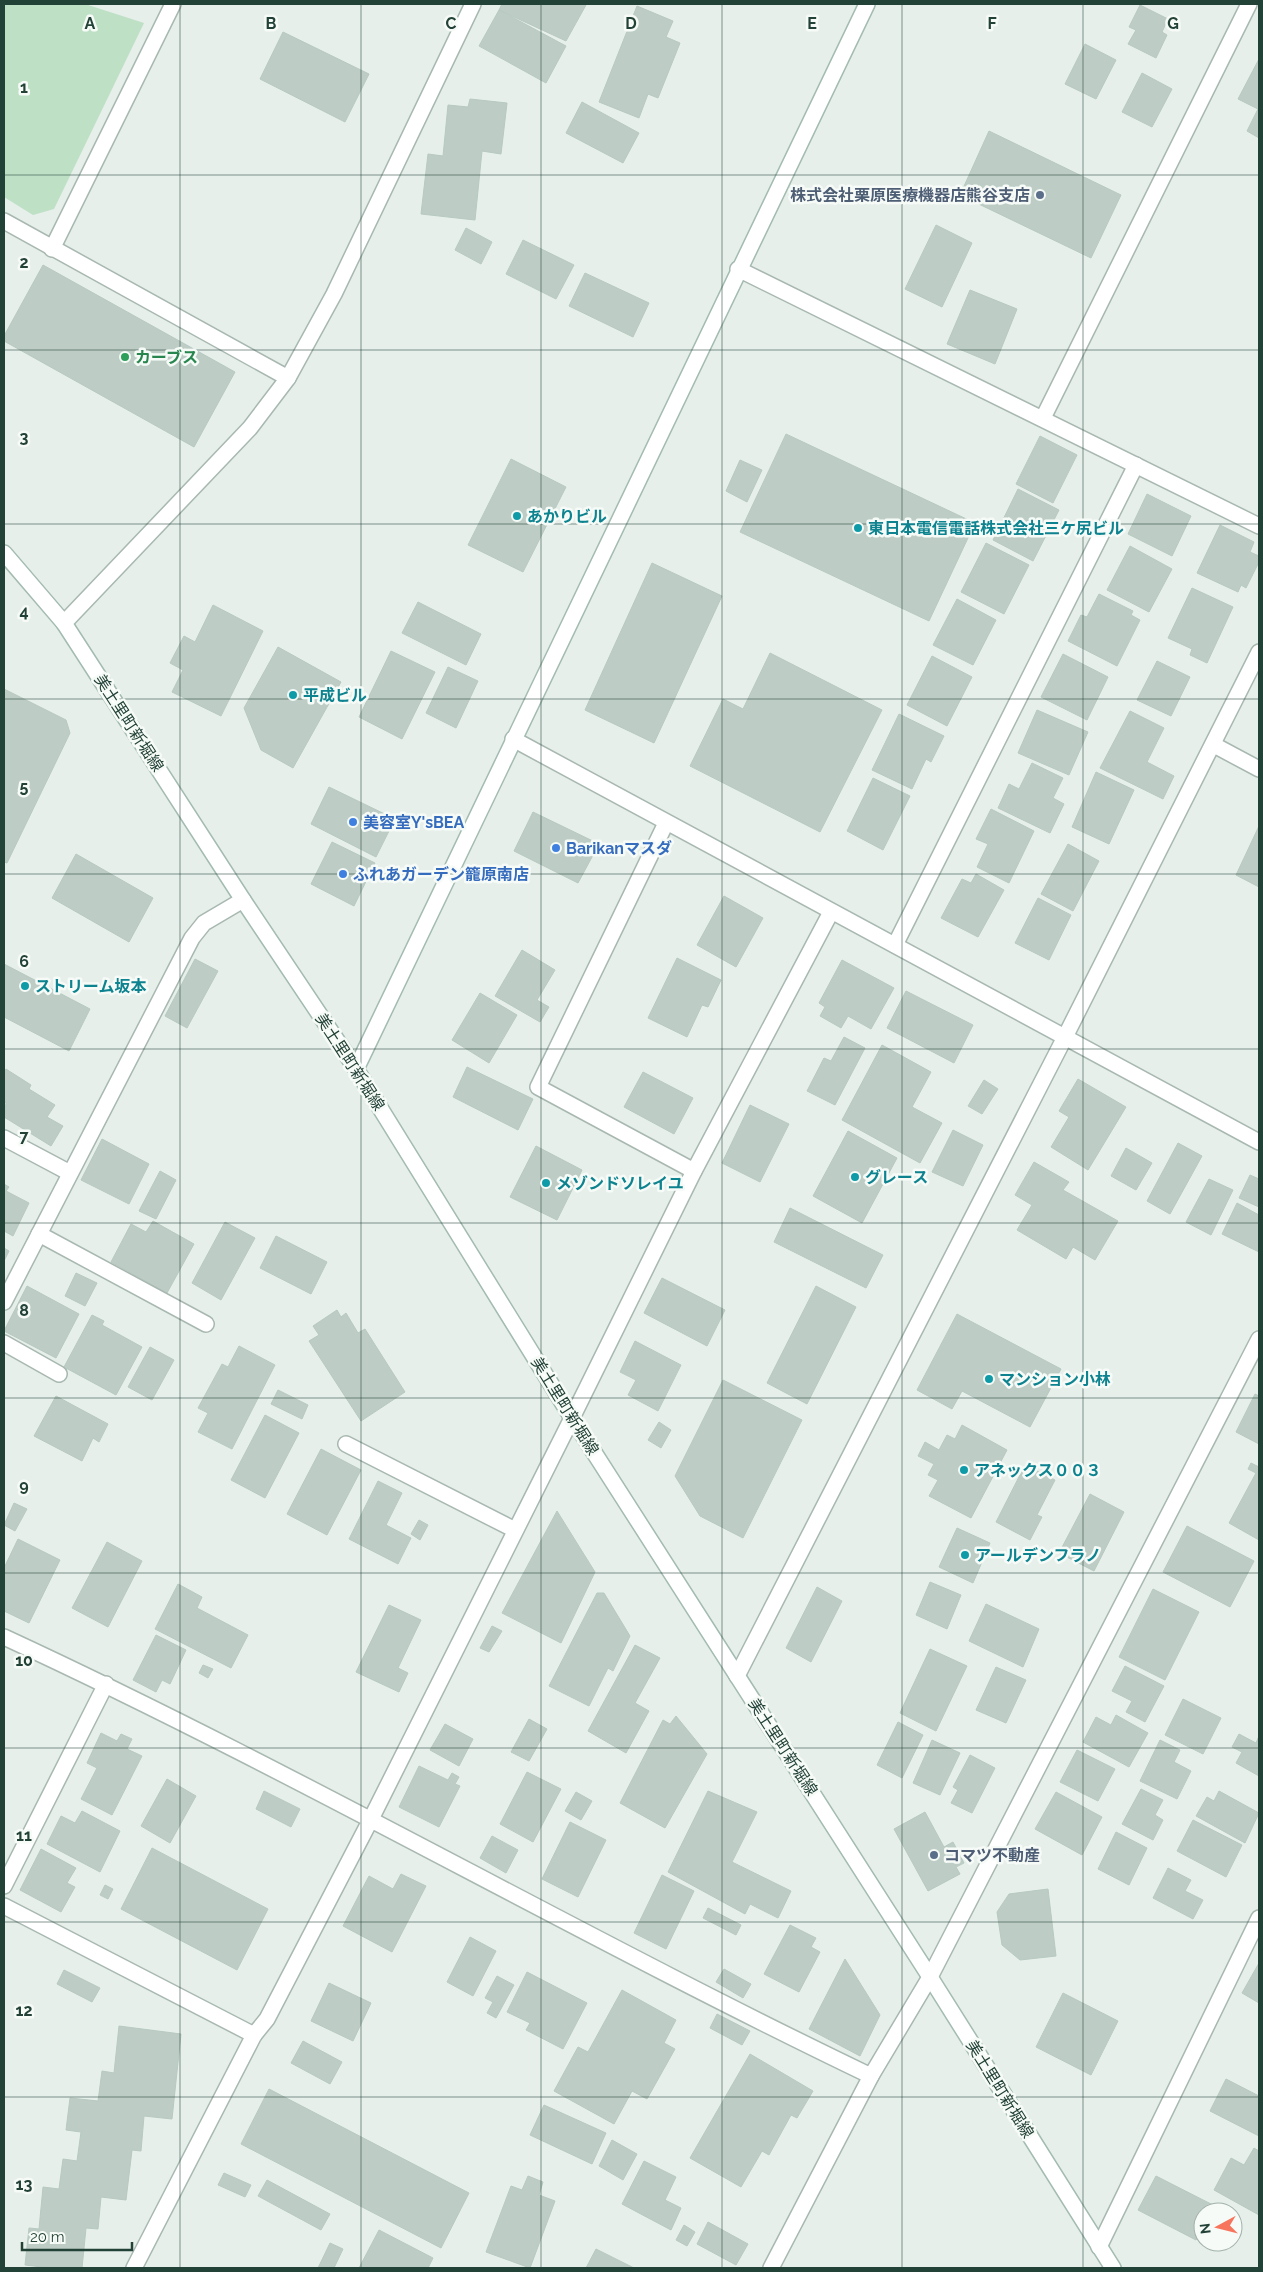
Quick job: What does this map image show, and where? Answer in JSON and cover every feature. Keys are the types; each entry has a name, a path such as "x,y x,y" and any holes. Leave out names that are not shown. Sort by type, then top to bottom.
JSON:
{"street":[{"path":"52,249 173,4"},
{"path":"64,623 250,428 288,378 334,294 473,4"},
{"path":"356,1069 866,4"},
{"path":"1044,418 1249,4"},
{"path":"4,221 288,378"},
{"path":"738,269 1044,418 1259,526"},
{"path":"895,945 1136,465"},
{"name":"美土里町新堀線","path":"4,553 64,623 243,900 356,1069 572,1418 930,1977 1113,2268"},
{"path":"737,1676 1214,745 1259,652"},
{"path":"513,739 1259,1142"},
{"path":"1214,745 1259,769"},
{"path":"666,823 538,1087 694,1171"},
{"path":"4,1302 192,938 204,923 243,900"},
{"path":"134,2268 254,2035 267,2019 371,1818 694,1171 831,912"},
{"path":"4,1138 70,1173"},
{"path":"39,1234 206,1324"},
{"path":"772,2268 871,2076 930,1977 1259,1339"},
{"path":"4,1343 59,1374"},
{"path":"346,1444 516,1530"},
{"path":"4,1637 106,1684 371,1818 773,2028 871,2076"},
{"path":"4,1886 106,1684"},
{"path":"4,1906 254,2035"},
{"path":"1099,2247 1259,1918"}],"green space":[{"path":"4,4 85,4 144,23 54,209 33,215 4,197"}],"building":[{"path":"502,4 586,5 566,41 499,10"},
{"path":"1140,5 1168,19 1162,32 1167,35 1156,58 1128,44 1136,30 1129,27"},
{"path":"637,6 673,21 666,37 680,43 658,98 648,94 639,118 599,102"},
{"path":"499,10 566,46 546,83 479,46"},
{"path":"283,32 369,74 345,122 260,79"},
{"path":"1085,44 1116,60 1096,99 1065,84"},
{"path":"1259,59 1259,138 1247,131 1258,109 1238,99"},
{"path":"1142,73 1172,89 1152,127 1122,112"},
{"path":"470,99 507,103 501,154 482,151 475,220 421,214 428,154 443,156 448,105 468,107"},
{"path":"582,102 639,133 623,163 566,133"},
{"name":"株式会社栗原医療機器店熊谷支店","path":"989,131 1121,195 1091,258 960,195"},
{"path":"936,225 972,243 942,307 905,289"},
{"path":"466,228 492,242 481,264 455,250"},
{"path":"523,240 574,265 556,299 506,274"},
{"path":"43,265 235,372 194,447 4,341 4,336"},
{"path":"585,273 649,303 633,337 569,306"},
{"path":"970,290 1017,309 995,364 947,344"},
{"name":"東日本電信電話株式会社三ケ尻ビル","path":"786,434 975,523 929,621 740,532"},
{"path":"1040,436 1077,455 1053,503 1016,484"},
{"name":"あかりビル","path":"511,459 566,487 523,572 468,545"},
{"path":"740,460 762,470 747,502 726,491"},
{"path":"1018,489 1059,510 1033,561 993,540"},
{"path":"1147,494 1191,516 1172,556 1128,534"},
{"path":"1220,525 1254,542 1250,552 1259,556 1259,562 1246,588 1241,585 1238,592 1197,573"},
{"path":"986,543 1029,565 1004,614 961,592"},
{"path":"1130,546 1172,569 1149,612 1107,590"},
{"path":"652,563 722,596 654,743 585,710"},
{"path":"1192,588 1233,607 1207,663 1190,655 1192,649 1168,638"},
{"path":"1099,594 1133,611 1131,615 1140,620 1117,666 1068,641 1081,615 1087,617"},
{"path":"957,599 996,620 973,665 933,645"},
{"path":"418,602 481,634 466,665 402,633"},
{"path":"213,605 263,631 221,716 172,692 183,670 170,663 184,636 195,642"},
{"name":"平成ビル","path":"278,647 341,682 293,768 261,750 244,708"},
{"path":"391,651 435,672 402,739 359,717"},
{"path":"770,653 882,710 820,832 690,766 723,699 743,709"},
{"path":"1063,654 1108,677 1087,720 1041,697"},
{"path":"932,656 972,677 947,726 907,705"},
{"path":"1157,661 1190,677 1171,716 1137,700"},
{"path":"448,667 478,681 456,728 426,713"},
{"path":"4,689 66,720 70,733 7,863 4,862"},
{"path":"1037,710 1088,732 1069,775 1018,753"},
{"path":"1130,711 1164,728 1147,762 1174,776 1163,799 1100,768"},
{"path":"899,714 944,736 931,762 926,759 912,789 872,770"},
{"path":"1032,763 1063,778 1053,798 1064,804 1050,833 998,808 1009,784 1019,789"},
{"path":"1096,772 1134,790 1109,844 1072,827"},
{"path":"873,778 910,796 883,850 847,831"},
{"name":"美容室Y'sBEA","path":"329,787 395,819 376,857 311,824"},
{"path":"991,809 1034,831 1009,883 977,867 988,844 976,839"},
{"name":"Barikanマスダ","path":"533,812 599,844 578,883 514,851"},
{"path":"1259,826 1259,887 1236,875"},
{"name":"ふれあガーデン籠原南店","path":"332,842 375,863 354,906 311,884"},
{"path":"1068,844 1099,861 1073,911 1041,894"},
{"path":"76,854 153,898 129,942 52,898"},
{"path":"976,874 1004,890 978,937 941,918 962,879 971,883"},
{"path":"724,896 763,918 736,967 697,945"},
{"path":"1038,898 1071,915 1049,960 1015,943"},
{"path":"522,950 555,970 537,1000 549,1007 540,1022 495,996"},
{"path":"677,958 721,980 708,1007 702,1005 687,1037 648,1018"},
{"path":"195,959 218,971 187,1028 165,1016"},
{"path":"842,960 894,988 871,1029 848,1016 841,1028 820,1016 825,1007 819,1003"},
{"name":"ストリーム坂本","path":"4,964 90,1009 69,1051 4,1017"},
{"path":"906,991 973,1025 954,1063 887,1028"},
{"path":"480,993 517,1015 489,1063 452,1040"},
{"path":"844,1037 865,1048 835,1105 807,1091 824,1058 831,1061"},
{"path":"882,1045 931,1072 912,1107 942,1123 920,1163 842,1120"},
{"path":"467,1067 533,1099 518,1130 453,1097"},
{"path":"6,1069 31,1085 29,1089 55,1105 47,1117 63,1126 51,1146 4,1117 6,1103 4,1101 4,1073"},
{"path":"643,1072 693,1098 674,1134 624,1107"},
{"path":"1078,1079 1126,1107 1088,1170 1051,1147 1069,1117 1059,1111"},
{"path":"984,1080 998,1089 982,1114 968,1106"},
{"path":"750,1105 789,1124 760,1182 722,1163"},
{"path":"953,1130 983,1145 963,1186 932,1172"},
{"name":"グレース","path":"848,1131 897,1158 862,1223 813,1196"},
{"path":"102,1139 149,1164 129,1204 81,1180"},
{"path":"1178,1143 1202,1156 1170,1214 1147,1201"},
{"name":"メゾンドソレイユ","path":"536,1146 582,1170 557,1220 510,1197"},
{"path":"1126,1148 1152,1163 1136,1190 1111,1176"},
{"path":"1034,1162 1069,1182 1063,1190 1118,1221 1095,1260 1073,1247 1066,1259 1017,1230 1032,1205 1015,1195"},
{"path":"160,1171 176,1180 156,1219 139,1211"},
{"path":"1250,1175 1259,1179 1259,1207 1239,1198"},
{"path":"1209,1179 1233,1190 1211,1235 1186,1222"},
{"path":"4,1184 9,1187 6,1191 29,1203 13,1236 4,1231"},
{"path":"1237,1203 1259,1215 1259,1252 1222,1234"},
{"path":"790,1208 883,1255 866,1288 774,1242"},
{"path":"153,1221 194,1244 167,1293 111,1262 131,1224 146,1232"},
{"path":"225,1222 255,1238 221,1300 192,1283"},
{"path":"276,1236 327,1262 311,1294 260,1268"},
{"path":"4,1248 9,1251 4,1261"},
{"path":"76,1273 97,1283 85,1306 65,1296"},
{"path":"662,1278 725,1310 707,1346 644,1313"},
{"path":"27,1286 79,1314 56,1358 4,1331"},
{"path":"816,1286 856,1307 807,1404 767,1383"},
{"path":"337,1310 341,1317 346,1313 358,1333 365,1329 405,1392 361,1421 309,1341 319,1335 313,1326"},
{"name":"マンション小林","path":"957,1314 1061,1369 1030,1427 962,1391 952,1409 917,1390"},
{"path":"92,1315 104,1321 102,1325 142,1347 116,1395 64,1367"},
{"path":"635,1341 681,1365 658,1411 628,1395 636,1380 620,1372"},
{"path":"239,1346 275,1365 232,1449 198,1432 208,1413 198,1408 222,1364 228,1367"},
{"path":"150,1347 174,1360 152,1400 128,1387"},
{"path":"723,1380 802,1420 743,1538 700,1516 675,1476"},
{"path":"278,1390 308,1405 302,1419 271,1404"},
{"path":"1255,1394 1259,1396 1259,1444 1236,1432"},
{"path":"56,1396 108,1424 99,1442 93,1438 82,1461 34,1436"},
{"path":"265,1415 299,1433 265,1498 231,1480"},
{"path":"659,1422 671,1430 661,1448 648,1440"},
{"name":"アネックス００３","path":"962,1425 1007,1450 971,1518 929,1496 938,1480 928,1475 934,1464 918,1456 925,1442 939,1450 947,1435 955,1439"},
{"path":"321,1449 361,1470 327,1535 287,1514"},
{"path":"1251,1463 1259,1467 1259,1540 1229,1523 1256,1473 1248,1469"},
{"path":"1025,1465 1055,1480 1037,1515 1042,1517 1030,1540 996,1522"},
{"path":"378,1481 402,1493 386,1525 411,1538 398,1564 349,1539"},
{"path":"1090,1494 1124,1512 1094,1571 1059,1553"},
{"path":"14,1503 27,1509 15,1531 4,1525"},
{"path":"557,1511 595,1572 561,1643 502,1613"},
{"path":"419,1520 428,1525 420,1540 411,1534"},
{"path":"1187,1526 1254,1561 1230,1607 1163,1572"},
{"name":"アールデンフラノ","path":"957,1528 990,1543 973,1583 939,1567"},
{"path":"18,1539 60,1560 29,1623 4,1611 4,1568"},
{"path":"107,1542 142,1561 108,1627 72,1608"},
{"path":"930,1582 961,1595 947,1629 916,1615"},
{"path":"178,1584 202,1597 197,1608 248,1635 231,1668 155,1629"},
{"path":"817,1587 842,1601 811,1662 786,1648"},
{"path":"1153,1589 1199,1612 1165,1680 1119,1657"},
{"path":"597,1593 604,1593 630,1636 613,1671 608,1668 589,1706 549,1686"},
{"path":"986,1604 1039,1629 1023,1667 969,1641"},
{"path":"389,1605 421,1620 398,1668 408,1673 399,1692 356,1672"},
{"path":"492,1626 502,1631 489,1652 480,1648"},
{"path":"156,1635 186,1650 170,1684 162,1680 156,1692 133,1680"},
{"path":"635,1645 660,1658 635,1703 649,1711 626,1753 588,1731"},
{"path":"930,1649 967,1666 936,1731 900,1713"},
{"path":"203,1665 213,1669 208,1678 199,1673"},
{"path":"1125,1666 1164,1686 1145,1722 1126,1712 1132,1701 1112,1691"},
{"path":"996,1667 1026,1680 1006,1723 976,1710"},
{"path":"1183,1699 1221,1718 1203,1754 1165,1735"},
{"path":"1116,1715 1148,1733 1129,1767 1083,1742 1096,1717 1111,1725"},
{"path":"676,1716 707,1754 665,1828 620,1803 663,1720 670,1724"},
{"path":"529,1719 547,1729 529,1761 511,1752"},
{"path":"898,1722 923,1735 902,1778 877,1765"},
{"path":"445,1724 473,1739 459,1766 430,1750"},
{"path":"101,1733 117,1741 121,1734 132,1739 127,1749 142,1756 112,1815 81,1799 97,1768 87,1763"},
{"path":"1239,1734 1256,1743 1259,1736 1259,1776 1236,1763 1242,1752 1232,1747"},
{"path":"932,1740 960,1753 940,1795 913,1783"},
{"path":"1160,1740 1180,1750 1174,1762 1191,1771 1177,1799 1140,1781"},
{"path":"1077,1750 1115,1769 1098,1801 1060,1782"},
{"path":"970,1755 995,1768 972,1813 951,1803 958,1790 953,1787"},
{"path":"419,1766 448,1780 452,1773 459,1777 455,1784 460,1786 439,1827 399,1807"},
{"path":"527,1772 561,1789 533,1842 500,1824"},
{"path":"167,1779 196,1796 170,1843 141,1826"},
{"path":"1141,1789 1163,1800 1155,1815 1163,1820 1153,1840 1122,1824"},
{"path":"264,1791 300,1809 291,1827 256,1809"},
{"path":"708,1791 757,1812 732,1862 791,1891 778,1918 750,1904 745,1914 668,1872"},
{"path":"1219,1791 1259,1813 1245,1843 1196,1816 1207,1797 1214,1801"},
{"path":"576,1792 592,1801 581,1820 565,1811"},
{"path":"1056,1792 1102,1817 1082,1855 1035,1829"},
{"path":"82,1811 120,1831 100,1872 47,1844 61,1816 75,1823"},
{"name":"コマツ不動産","path":"925,1812 944,1847 953,1842 964,1863 956,1867 960,1874 928,1891 894,1829"},
{"path":"1193,1820 1242,1845 1226,1877 1177,1851"},
{"path":"570,1822 606,1840 578,1897 542,1879"},
{"path":"1116,1832 1147,1848 1129,1885 1098,1869"},
{"path":"492,1836 518,1850 506,1873 480,1858"},
{"path":"152,1848 268,1909 237,1970 121,1909"},
{"path":"41,1849 76,1868 67,1883 75,1887 61,1912 20,1890"},
{"path":"1168,1868 1191,1880 1185,1891 1203,1900 1193,1919 1153,1898"},
{"path":"401,1874 426,1886 392,1952 343,1926 369,1876 393,1889"},
{"path":"662,1875 694,1891 666,1949 634,1933"},
{"path":"105,1885 113,1889 108,1899 100,1895"},
{"path":"1048,1889 1056,1956 1020,1960 1002,1945 997,1912 1009,1894"},
{"path":"708,1908 741,1925 736,1935 703,1918"},
{"path":"790,1925 816,1938 811,1947 820,1952 799,1992 764,1974"},
{"path":"470,1937 496,1951 473,1996 447,1982"},
{"path":"845,1959 880,2015 860,2056 809,2029"},
{"path":"1259,1963 1259,2003 1242,1993"},
{"path":"724,1969 751,1984 743,1998 716,1982"},
{"path":"64,1970 100,1988 92,2002 57,1984"},
{"path":"527,1972 587,2003 563,2049 526,2030 530,2023 507,2012"},
{"path":"497,1976 514,1985 496,2018 487,2013 493,2002 485,1998"},
{"path":"329,1983 371,2003 353,2041 311,2021"},
{"path":"622,1990 676,2020 664,2043 675,2049 647,2099 632,2091 614,2124 554,2091 578,2047 588,2052"},
{"path":"1063,1993 1118,2021 1091,2075 1036,2047"},
{"path":"717,2014 750,2031 742,2045 710,2028"},
{"path":"119,2026 181,2034 172,2119 144,2116 141,2151 132,2150 126,2200 101,2197 98,2229 86,2228 82,2268 51,2268 25,2265 29,2228 39,2229 43,2187 59,2189 63,2159 77,2161 81,2132 66,2130 70,2098 98,2101 102,2071 114,2073"},
{"path":"303,2041 342,2062 330,2084 291,2063"},
{"path":"750,2054 813,2091 797,2118 791,2115 769,2155 762,2151 741,2187 690,2158"},
{"path":"1226,2079 1259,2096 1259,2136 1210,2111"},
{"path":"269,2089 469,2193 441,2248 241,2144"},
{"path":"544,2105 606,2133 592,2164 530,2135"},
{"path":"612,2140 637,2154 623,2180 599,2166"},
{"path":"1254,2148 1259,2151 1259,2215 1243,2206 1243,2202 1236,2202 1214,2190 1231,2158 1244,2165"},
{"path":"644,2161 676,2177 665,2200 681,2208 671,2230 622,2204"},
{"path":"224,2173 251,2185 245,2197 218,2185"},
{"path":"528,2176 543,2182 539,2195 555,2201 530,2268 486,2252 511,2186 522,2190"},
{"path":"1156,2176 1207,2202 1193,2202 1193,2238 1138,2210"},
{"path":"267,2180 330,2214 321,2230 258,2196"},
{"path":"708,2222 748,2244 736,2265 697,2244"},
{"path":"684,2225 695,2232 687,2246 676,2240"},
{"path":"379,2230 433,2258 428,2268 359,2268"},
{"path":"330,2243 343,2249 334,2268 318,2268"},
{"path":"596,2249 634,2268 586,2268"}],"place":[{"name":"株式会社栗原医療機器店熊谷支店","path":"1040,195"},
{"name":"カーブス","path":"125,357"},
{"name":"あかりビル","path":"517,516"},
{"name":"東日本電信電話株式会社三ケ尻ビル","path":"858,528"},
{"name":"平成ビル","path":"293,695"},
{"name":"美容室Y'sBEA","path":"353,822"},
{"name":"Barikanマスダ","path":"556,848"},
{"name":"ふれあガーデン籠原南店","path":"343,874"},
{"name":"ストリーム坂本","path":"25,986"},
{"name":"グレース","path":"855,1177"},
{"name":"メゾンドソレイユ","path":"546,1183"},
{"name":"マンション小林","path":"989,1379"},
{"name":"アネックス００３","path":"964,1470"},
{"name":"アールデンフラノ","path":"965,1555"},
{"name":"コマツ不動産","path":"934,1855"}]}
